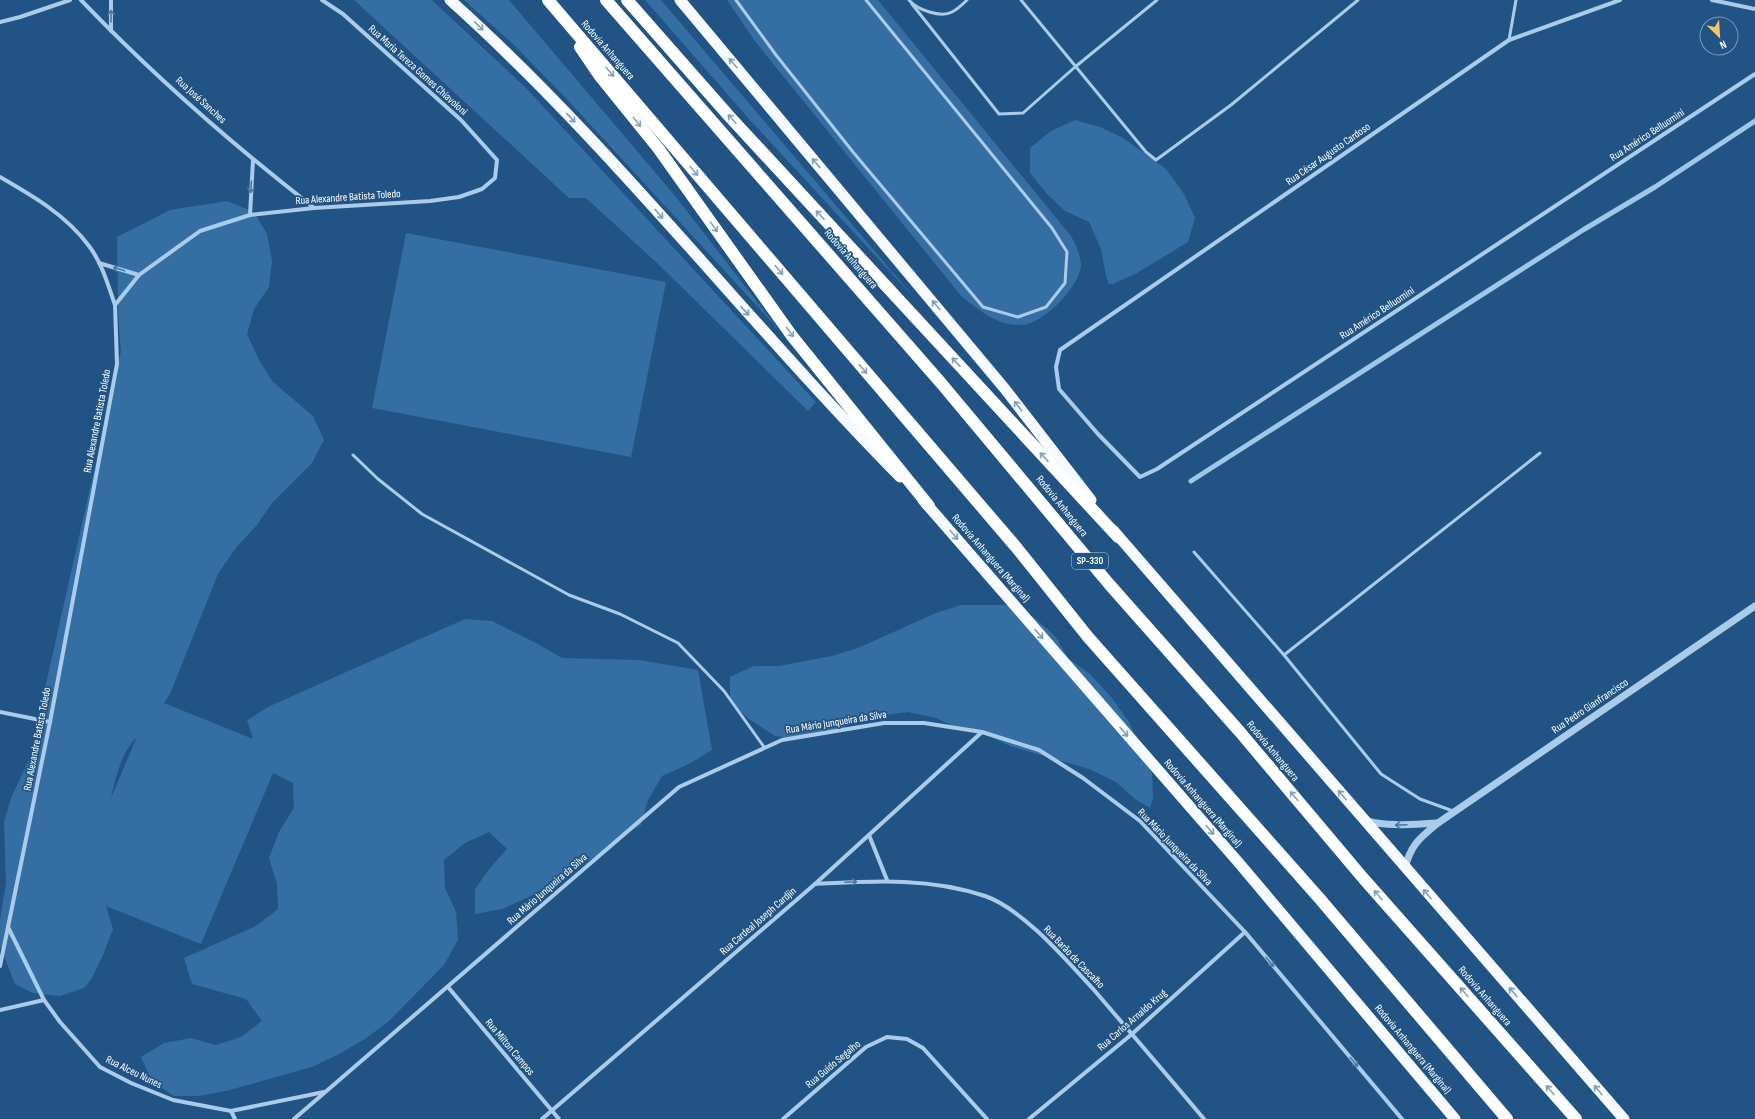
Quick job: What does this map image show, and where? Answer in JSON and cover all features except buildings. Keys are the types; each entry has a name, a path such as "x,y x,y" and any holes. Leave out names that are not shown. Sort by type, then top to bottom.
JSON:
{"highway":[{"name":"Rodovia Anhanguera (Marginal)","path":"450,0 530,75 634,186 737,302 859,435 928,506 1239,863 1455,1119"},
{"path":"548,0 599,75 658,148 792,336 928,506"},
{"name":"Rodovia Anhanguera","path":"548,0 1016,547 1088,637 1315,894 1507,1119"},
{"name":"Rodovia Anhanguera","path":"606,0 941,383 1109,584 1240,732 1363,878 1576,1119"},
{"path":"627,0 739,128 1118,537 1624,1119"},
{"path":"680,0 1005,389 1118,537"}],"street":[{"path":"0,22 20,17 70,0"},
{"name":"Rua José Sanches","path":"81,0 111,31 253,160 314,208"},
{"path":"111,0 111,31"},
{"name":"Rua Maria Tereza Gomes Chiavoloni","path":"322,0 344,14 461,120 497,160"},
{"name":"Rua César Augusto Cardoso","path":"1060,350 1509,40 1620,0"},
{"path":"1712,0 1755,9"},
{"name":"Rua Américo Belluomini","path":"1060,350 1056,367 1059,390 1098,434 1140,477 1157,469 1755,74"},
{"path":"250,215 253,160"},
{"name":"Rua Alexandre Batista Toledo","path":"0,966 50,722 117,364 115,305 139,275 200,231 250,215 314,208 430,201 459,197 482,189 495,178 497,160"},
{"path":"0,177 36,198 66,220 89,246 99,262 115,305"},
{"path":"99,262 139,275"},
{"name":"Rua Pedro Gianfrancisco","path":"1405,868 1409,853 1416,842 1438,823 1755,606"},
{"path":"0,712 50,722"},
{"name":"Rua Mário Junqueira da Silva","path":"294,1119 679,788 764,747 782,740 884,723 924,723 982,732 1039,750 1083,778 1140,821 1245,932 1402,1119"},
{"name":"Rua Cardeal Joseph Cardjin","path":"542,1119 814,884 982,732"},
{"path":"1364,821 1394,825 1438,823"},
{"path":"869,835 887,880"},
{"name":"Rua Barão de Cascalho","path":"814,884 887,880 949,886 987,896 1018,914 1064,957 1204,1119"},
{"name":"Rua Alceu Nunes","path":"8,926 44,1000 60,1022 100,1067 131,1083 173,1100 231,1111 272,1104 325,1092"},
{"name":"Rua Carlos Arnaldo Krug","path":"1029,1119 1132,1034 1245,932"},
{"name":"Rua Milton Campos","path":"448,987 559,1119"},
{"path":"0,1010 44,1000"},
{"name":"Rua Guido Segalho","path":"783,1119 866,1047 887,1037 907,1039 923,1048 987,1119"},
{"path":"231,1111 235,1119"}],"lane":[{"path":"736,0 776,55 853,152 984,307 1018,318 1046,307 1065,283 1067,252 1052,228 866,0"},
{"path":"909,0 1000,114 1023,113 1075,67 1157,0"},
{"path":"912,4 933,13 952,13 967,0"},
{"path":"1020,0 1146,152 1156,160 1231,105 1358,0"},
{"path":"1509,40 1516,0"},
{"path":"1284,655 1540,453"},
{"path":"353,455 378,479 422,514 569,595 620,614 678,643 724,691 764,747"},
{"path":"1194,552 1284,655 1381,774 1420,798 1455,812"}],"shaded area":[{"path":"354,0 432,0 527,89 816,402 808,411 657,263 586,198 569,198"},
{"path":"464,0 509,0 676,197 779,330 564,96 513,44"},
{"path":"645,0 661,0 919,303 749,119"},
{"path":"727,0 878,0 1071,236 1078,250 1081,264 1075,283 1068,293 1050,311 1040,318 1031,323 1022,325 1005,323 990,317 962,297 754,40"},
{"path":"1075,120 1100,127 1123,138 1166,169 1184,194 1195,218 1188,242 1137,273 1113,284 1109,284 1101,249 1089,222 1065,211 1047,194 1030,173 1030,148 1051,131"},
{"path":"227,201 254,212 267,234 272,261 269,287 254,309 247,334 258,358 272,381 313,416 324,440 312,463 272,503 257,525 235,549 218,574 170,694 164,703 253,739 247,720 270,706 465,619 492,621 562,658 639,660 698,670 712,750 689,764 662,776 648,800 641,825 618,839 597,856 529,897 502,909 475,914 475,889 490,868 507,849 489,832 465,843 444,860 445,888 456,912 458,940 444,965 389,1021 365,1039 312,1067 226,1091 199,1096 174,1096 152,1081 141,1057 164,1043 191,1038 216,1045 241,1037 262,1021 246,999 192,984 184,958 256,926 278,909 277,884 269,858 279,832 294,808 293,783 273,773 201,944 106,906 113,929 92,978 84,988 60,996 33,993 15,984 0,946 0,920 6,883 4,822 11,798 33,751 40,726 46,691 45,688 121,351 118,308 117,237 170,210","holes":["136,739 111,798 117,774 126,751"]},
{"path":"406,233 666,282 631,457 372,408"},
{"path":"961,605 1012,605 1036,619 1055,636 1068,658 1090,674 1111,697 1129,722 1152,773 1153,798 1150,808 1135,799 1116,782 1089,769 1010,746 987,735 959,729 936,718 908,712 877,716 852,723 828,734 801,739 775,736 749,719 730,702 730,677 754,666 779,666 832,656 858,648 936,613"}],"waterway":[{"path":"1191,481 1583,230 1655,187 1755,121"}]}
